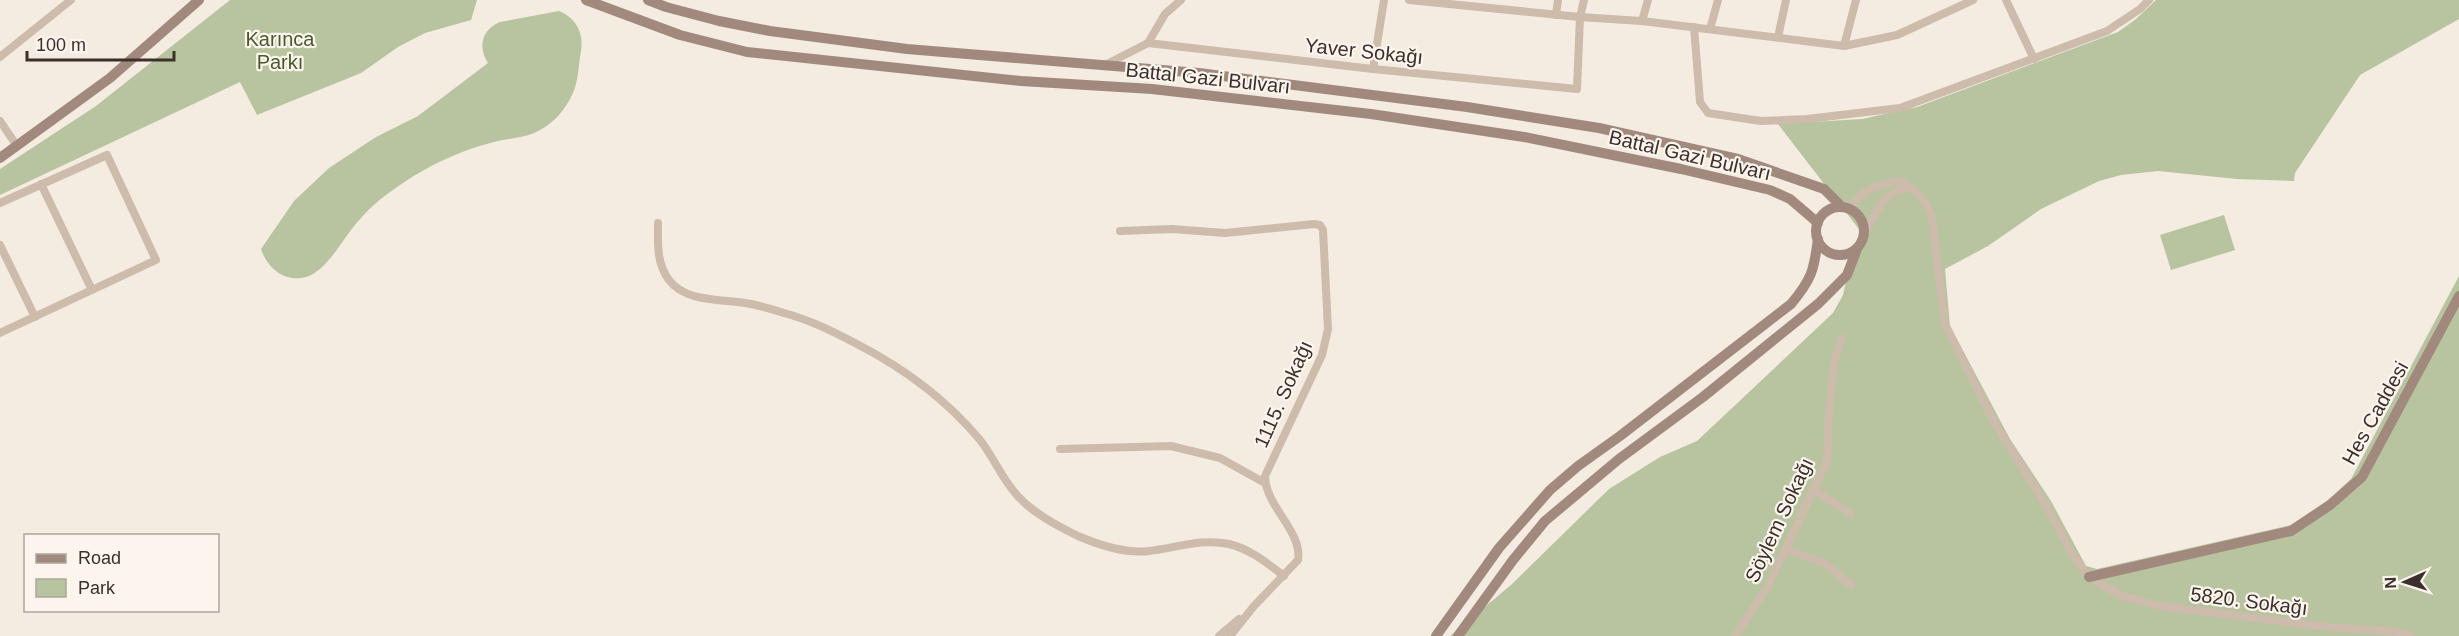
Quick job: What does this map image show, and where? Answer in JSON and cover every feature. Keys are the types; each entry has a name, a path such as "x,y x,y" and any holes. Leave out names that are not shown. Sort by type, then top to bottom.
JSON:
{"street":[{"path":"0,57 71,0"},
{"path":"183,13 193,0"},
{"path":"0,158 110,78 199,0"},
{"name":"Battal Gazi Bulvarı","path":"586,0 681,35 747,52 1021,81 1152,89 1371,114 1524,137 1770,190 1790,199 1818,224"},
{"name":"Battal Gazi Bulvarı","path":"648,0 719,21 770,31 907,49 1199,73 1467,107 1599,128 1738,159 1824,189 1845,208"},
{"path":"1105,65 1148,43 1165,14 1181,0"},
{"path":"1373,69 1384,0"},
{"path":"1409,0 1642,21 1844,46 1897,34 1973,0"},
{"path":"1556,15 1558,0"},
{"path":"1581,17 1584,0"},
{"path":"1642,21 1648,0"},
{"path":"1710,29 1718,0"},
{"path":"1778,38 1786,0"},
{"path":"1844,46 1856,0"},
{"path":"2006,0 2034,58"},
{"path":"2135,0 2140,9"},
{"path":"1694,27 1700,102 1704,110 1712,115 1761,121 1807,119 1900,108 2107,32 2140,9 2148,0"},
{"name":"Yaver Sokağı","path":"1148,43 1373,69 1577,89 1581,17"},
{"path":"0,121 16,146"},
{"path":"0,203 107,154 156,260 0,333"},
{"path":"1436,636 1499,548 1550,490 1791,303 1806,286 1815,268 1818,224 1827,211 1845,208 1867,189 1901,181 1927,204 1932,217 1945,324 1990,415 2048,509 2072,554 2089,577"},
{"path":"41,184 92,290"},
{"path":"1458,636 1513,560 1545,521 1619,459 1703,397 1818,303 1847,275 1854,262 1857,249 1884,200 1902,188 1911,188"},
{"path":"1845,208 1861,219 1864,235"},
{"path":"658,223 658,251 662,269 669,281 679,290 695,296 746,303 783,312 820,325 892,362 920,382 980,440 1011,489 1023,502 1047,519 1077,535 1109,547 1147,551 1205,542 1230,544 1259,557 1284,576"},
{"name":"1115. Sokağı","path":"1120,231 1172,229 1225,233 1314,224 1320,225 1323,230 1328,329 1322,355 1267,469 1265,483"},
{"path":"1818,239 1827,251 1834,254 1842,255 1857,249"},
{"path":"0,245 35,317"},
{"name":"Hes Caddesi","path":"2089,577 2291,531 2330,505 2362,477 2459,296"},
{"name":"Söylem Sokağı","path":"1735,636 1768,586 1827,461 1834,362 1842,339"},
{"path":"1060,449 1171,446 1221,458 1265,483 1298,548 1298,560 1254,606 1219,636"},
{"path":"1814,490 1850,513"},
{"path":"1786,549 1824,563 1851,585"},
{"name":"5820. Sokağı","path":"2089,577 2122,597 2160,606 2328,627 2397,632 2411,636"},
{"path":"1230,636 1254,606"}],"green space":[{"name":"Karınca Parkı","path":"230,0 477,0 471,20 425,33 398,47 361,73 257,115 240,82 0,195 0,169 96,106"},
{"path":"2156,0 2459,0 2459,19 2360,75 2295,173 2294,181 2237,179 2158,171 2121,175 2099,181 2041,209 1988,246 1945,269 1950,326 2010,439 2051,501 2086,566 2097,569 2291,525 2327,501 2351,479 2459,276 2459,636 1450,636 1511,585 1609,489 1660,457 1697,441 1833,313 1843,295 1847,277 1865,237 1778,124 1862,119 1917,107 2118,32"},
{"path":"559,11 578,27 582,44 574,90 566,106 554,120 543,128 522,137 482,145 459,153 414,176 371,208 322,268 314,273 306,277 291,278 272,268 261,249 294,201 329,168 376,137 418,116 488,63 482,45 485,34 494,25"},
{"path":"2224,215 2235,250 2171,270 2160,235"}]}
